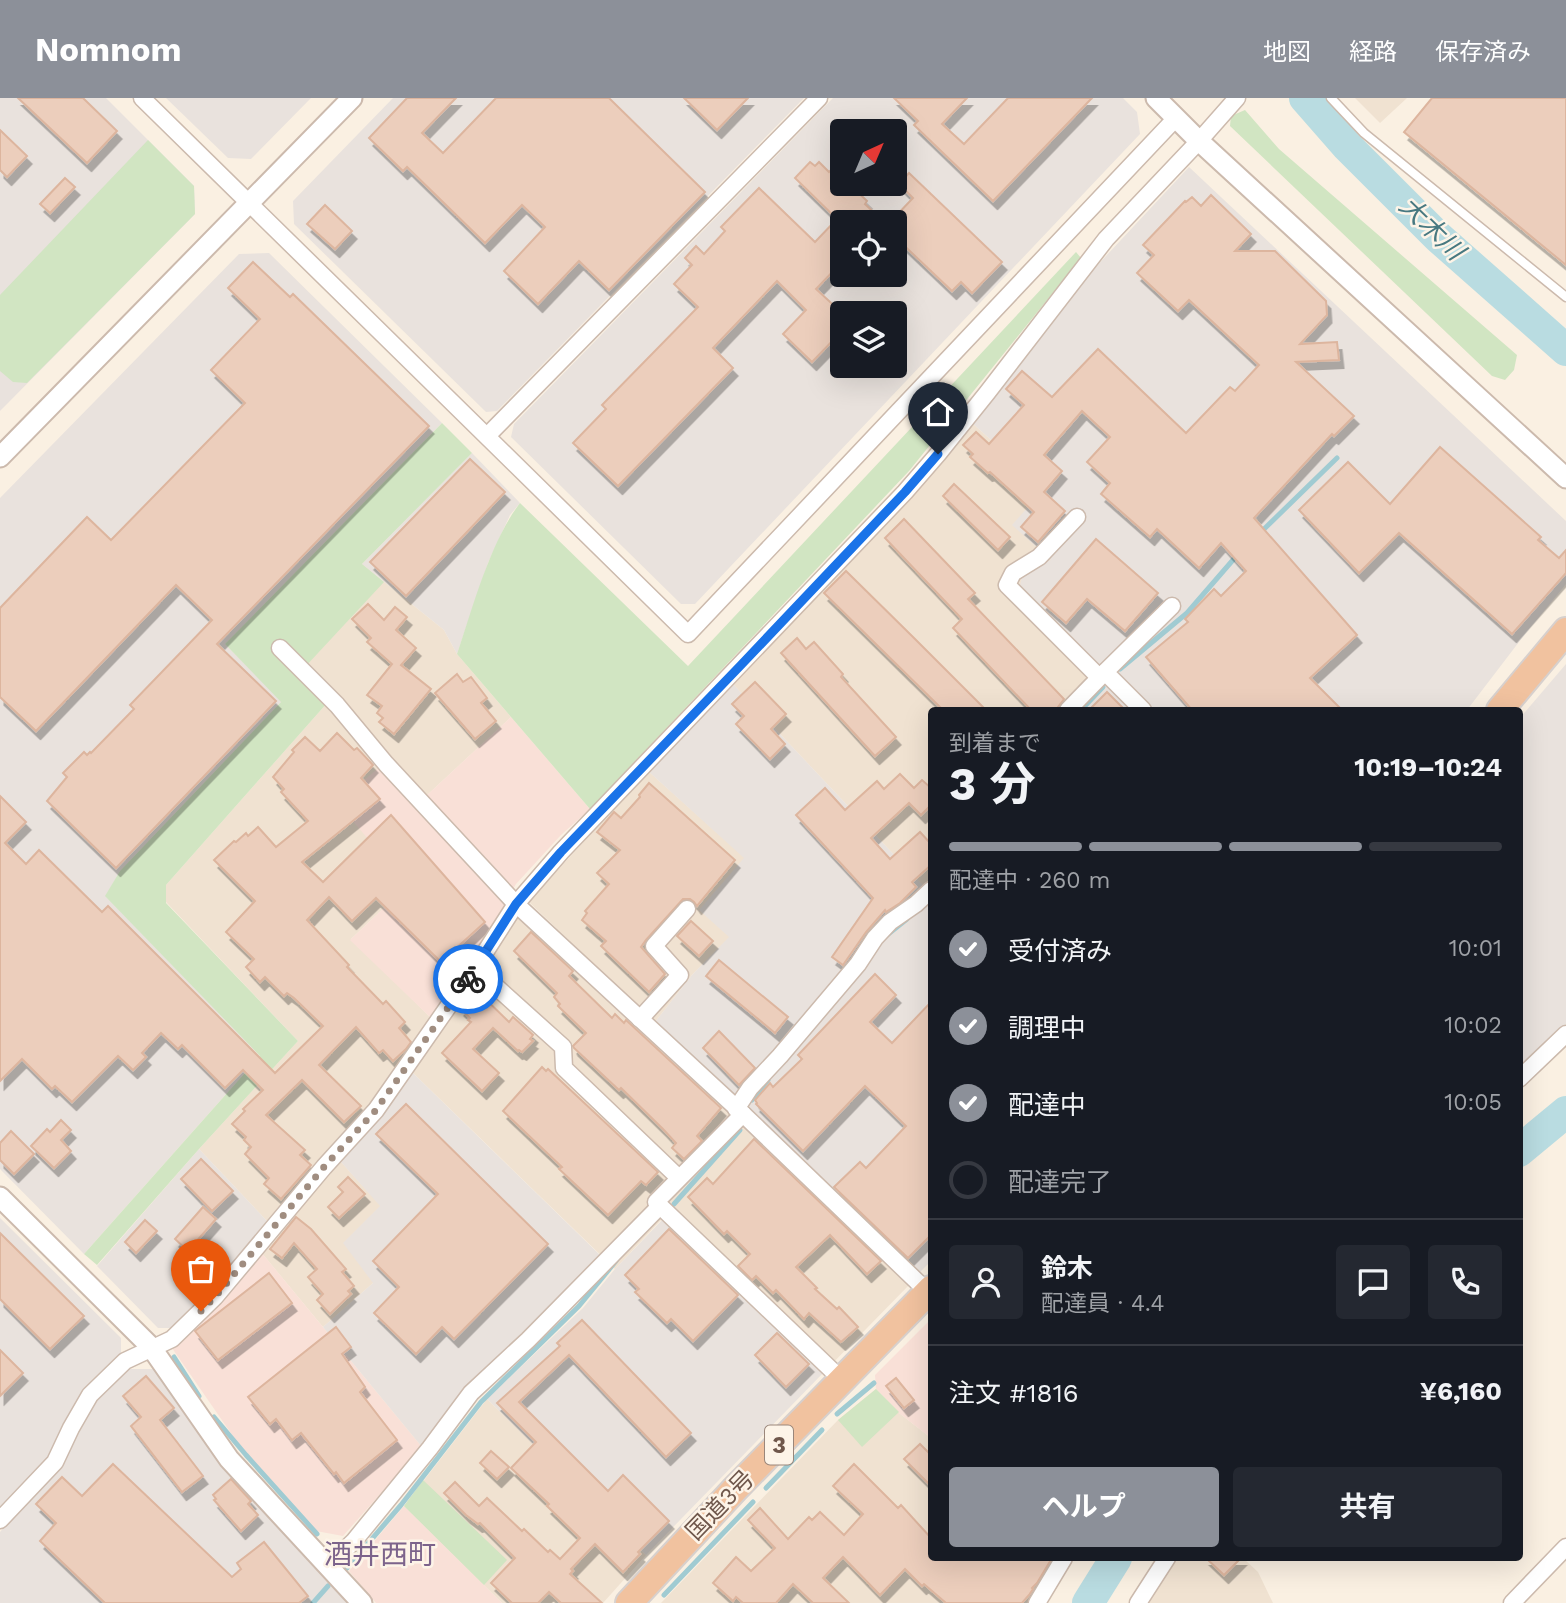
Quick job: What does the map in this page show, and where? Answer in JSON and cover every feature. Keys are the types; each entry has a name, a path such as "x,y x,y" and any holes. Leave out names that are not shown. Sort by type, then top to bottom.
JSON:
{"highway":[{"path":"1503,707 1566,631"},
{"name":"国道3号","path":"629,1603 735,1489 928,1294"}],"street":[{"path":"142,98 688,634 1176,118"},
{"path":"0,457 352,98"},
{"path":"486,436 819,98"},
{"path":"1156,98 1199,141 1566,478"},
{"path":"0,1520 55,1462 90,1395 125,1361 172,1339 215,1297 324,1167 376,1110 516,904 561,852 905,492 987,393 1106,239 1237,98"},
{"path":"1077,517 1038,557 1013,573 1007,585 1139,707"},
{"path":"1071,707 1171,606"},
{"path":"280,648 337,705 386,764 516,904 740,1111 928,1290"},
{"path":"842,1380 656,1202 740,1111 750,1088 858,964 874,938 928,893"},
{"path":"640,1019 680,975 654,946 687,909"},
{"path":"473,971 492,983 563,1047 564,1068 679,1178"},
{"path":"1523,1075 1566,1034"},
{"path":"0,1197 151,1348 229,1459 362,1603"},
{"path":"328,1566 354,1541 471,1393 528,1340 660,1206"},
{"path":"1512,1603 1566,1547"},
{"path":"1037,1603 1062,1561"},
{"path":"1138,1603 1165,1561"}],"lane":[{"path":"1331,98 1364,133 1566,297"}],"shaded area":[{"path":"0,98 106,98 194,186 195,214 0,411"},
{"path":"166,98 311,98 251,159 228,158"},
{"path":"393,98 804,98 497,411 486,412 294,224 293,201"},
{"path":"833,98 1123,98 1137,112 1140,134 695,604 681,604 511,437 514,424"},
{"path":"1355,98 1407,98 1380,123"},
{"path":"1189,167 1566,521 1566,584 1469,707 1083,707 1103,685 1096,663 1019,590 1023,572 1051,560 1012,525 1045,488 972,423 1092,271"},
{"path":"269,253 442,423 225,644 282,701 120,871 106,896 260,1056 84,1254 0,1169 0,498 239,254"},
{"path":"972,423 1045,488 1052,560 1019,590 1096,663 1103,685 1083,707 928,707 928,891 732,683"},
{"path":"472,453 520,503 510,515 488,563 457,654 444,630 362,564"},
{"path":"357,560 444,630 457,654 511,717 425,797 408,885 351,939 431,1018 373,1100 267,1221 199,1149 298,1041 166,902 166,885 328,702 274,648"},
{"path":"1566,664 1566,1024 1523,1066 1523,714"},
{"path":"732,683 928,891 928,1264 918,1274 824,1179 655,1022 692,975 729,937 699,910 744,858 648,771"},
{"path":"511,717 590,809 561,835 516,884 431,1018 350,940 408,885 337,803 382,765 425,797"},
{"path":"648,771 745,858 700,910 730,937 692,975 655,1022 529,902"},
{"path":"525,916 910,1284 825,1371 662,1219 615,1269 413,1073 515,918"},
{"path":"413,1073 601,1256 463,1390 422,1447 323,1327 373,1283 343,1243 380,1206 341,1162"},
{"path":"199,1149 267,1221 212,1289 172,1328 158,1328 97,1266"},
{"path":"341,1162 381,1206 373,1283 323,1327 261,1252"},
{"path":"0,1218 121,1338 121,1353 93,1379 76,1401 50,1457 0,1511"},
{"path":"663,1219 825,1371 646,1555 487,1399 583,1308 615,1269"},
{"path":"261,1252 422,1447 343,1536 316,1531 244,1452 172,1348 223,1300"},
{"path":"928,1322 928,1436 899,1413 876,1389 875,1375"},
{"path":"128,1369 153,1369 191,1424 235,1479 351,1603 0,1603 0,1532 59,1467 93,1402"},
{"path":"876,1389 899,1413 928,1436 928,1561 1055,1561 1032,1603 661,1603 838,1420"},
{"path":"487,1399 646,1555 603,1603 502,1603 404,1506"},
{"path":"404,1506 502,1603 376,1603 349,1571"},
{"path":"1174,1561 1246,1561 1258,1572 1273,1603 1148,1603"}],"green space":[{"path":"1245,110 1279,149 1517,355 1514,370 1505,380 1492,376 1230,126 1231,116"},
{"path":"148,140 194,186 195,214 27,383 13,382 0,371 0,295"},
{"path":"1076,252 1081,258 909,471 590,809 457,654 491,556 520,503 688,666"},
{"path":"442,423 472,453 362,564 384,582 305,667 328,702 166,885 166,903 298,1041 97,1265 84,1254 260,1056 105,896 120,871 281,702 225,644"},
{"path":"876,1389 899,1412 862,1447 838,1420"},
{"path":"423,1480 507,1560 484,1585 404,1506"}],"building":[{"path":"18,98 83,98 117,131 87,163"},
{"path":"407,98 456,98 422,133 443,153 496,98 609,98 705,192 609,290 579,261 538,304 504,271 545,227 522,205 485,243 407,167 403,171 369,138"},
{"path":"684,98 748,98 717,130"},
{"path":"894,98 967,98 942,124 964,144 1008,98 1092,98 993,201 914,125 918,121"},
{"path":"1432,98 1566,98 1566,265 1404,132"},
{"path":"0,130 27,156 7,177 0,170"},
{"path":"810,162 815,166 819,162 830,171 830,196 862,196 871,210 830,210 830,212 795,178"},
{"path":"909,173 1002,262 972,293 961,282 952,291 907,248 907,210 902,210 913,198 907,192"},
{"path":"65,178 75,187 50,213 40,204"},
{"path":"759,188 815,242 830,226 830,274 816,289 830,302 830,343 812,362 783,334 806,310 777,281 713,348 733,368 618,486 573,443 606,409 602,405 698,307 674,284 692,265 685,258 696,246 704,254 725,231 721,227"},
{"path":"1211,195 1251,234 1235,251 1275,251 1326,301 1327,315 1300,344 1337,342 1339,360 1296,362 1354,416 1334,436 1332,434 1254,518 1357,635 1310,678 1339,707 1189,707 1146,657 1188,622 1185,619 1214,589 1221,596 1246,571 1221,543 1199,568 1157,529 1150,537 1101,494 1110,483 1087,462 1110,437 1082,411 1044,455 1062,471 1044,492 1065,511 1038,542 1021,527 1034,512 970,457 973,454 963,445 976,432 989,444 1024,405 1006,389 1022,371 1052,397 1098,349 1186,433 1230,387 1235,391 1259,365 1189,300 1178,311 1137,273 1154,255 1143,245 1185,201 1192,197 1201,206"},
{"path":"325,205 352,231 335,249 307,224"},
{"path":"253,262 290,297 293,294 429,426 217,644 276,701 116,868 47,801 67,777 63,773 84,752 87,755 91,753 134,709 130,705 212,620 176,585 36,731 0,697 0,608 87,517 111,540 245,403 211,370 260,319 228,288"},
{"path":"1440,447 1541,537 1538,540 1559,558 1566,550 1566,573 1512,634 1399,533 1359,573 1299,510 1348,462 1390,504"},
{"path":"470,459 505,492 406,596 370,562"},
{"path":"954,484 1010,537 998,550 943,496"},
{"path":"904,519 975,593 968,599 1064,699 1058,707 1028,707 953,628 962,619 885,538"},
{"path":"1096,539 1158,593 1125,631 1087,599 1066,623 1042,602"},
{"path":"846,571 983,707 940,707 824,593"},
{"path":"368,604 384,620 395,607 407,617 396,630 416,648 401,665 431,689 394,734 379,722 383,718 377,713 382,706 367,695 392,664 367,642 371,638 352,619"},
{"path":"797,638 806,649 814,642 843,674 841,677 896,737 875,756 781,653"},
{"path":"457,674 463,682 471,677 487,698 481,703 496,721 475,739 435,693"},
{"path":"755,682 786,714 771,729 785,744 770,759 736,724 744,716 732,704"},
{"path":"1107,692 1122,707 1092,707"},
{"path":"337,733 373,765 361,778 380,799 302,862 323,882 391,815 485,922 441,962 376,898 352,921 329,897 307,920 349,965 347,967 383,1004 386,1001 405,1022 399,1028 411,1042 393,1061 383,1050 379,1053 356,1027 319,1065 361,1106 344,1122 302,1080 266,1115 305,1150 300,1155 311,1165 281,1199 264,1184 269,1178 245,1154 251,1147 244,1140 246,1137 232,1124 263,1090 243,1070 225,1088 182,1045 178,1049 161,1033 142,1053 146,1057 133,1070 118,1056 72,1102 55,1086 52,1089 22,1059 0,1081 0,796 26,822 5,843 26,864 39,850 102,912 108,906 275,1073 323,1026 294,998 287,993 284,996 265,977 260,982 246,967 254,959 226,932 255,901 214,860 234,841 246,833 248,836 258,827 276,847 308,821 281,792 284,789 273,777 305,737 320,751"},
{"path":"900,774 914,788 922,780 928,785 928,808 921,815 909,803 871,838 890,859 920,832 928,841 928,868 912,882 916,887 900,903 886,912 885,910 843,965 832,957 873,898 796,815 825,788 845,810 877,781 884,789"},
{"path":"649,783 735,860 697,906 690,899 683,899 641,947 665,974 649,992 601,946 606,941 582,920 587,913 585,911 609,884 597,873 620,850 597,832 614,812 621,818"},
{"path":"691,921 713,941 699,956 677,936"},
{"path":"531,932 573,971 569,976 612,1018 615,1014 624,1023 626,1020 721,1108 697,1136 702,1141 684,1159 672,1148 676,1143 663,1129 574,1048 586,1033 558,1006 560,1004 554,997 557,993 514,951"},
{"path":"719,960 788,1017 775,1033 706,976"},
{"path":"875,974 896,995 870,1022 892,1043 928,1005 928,1238 908,1258 834,1187 860,1162 866,1168 906,1126 865,1086 803,1151 755,1100 770,1083 773,1087 802,1059 798,1055"},
{"path":"475,989 509,1022 513,1017 533,1035 530,1039 533,1041 522,1052 493,1028 473,1049 499,1073 482,1091 442,1053 471,1022 460,1008"},
{"path":"719,1031 755,1068 739,1085 703,1048"},
{"path":"542,1067 546,1071 548,1069 658,1172 646,1185 641,1181 608,1215 503,1111"},
{"path":"406,1104 548,1244 454,1339 442,1327 416,1354 374,1313 399,1287 373,1261 438,1194 376,1134"},
{"path":"61,1120 71,1130 61,1140 71,1151 54,1168 31,1146 47,1129 50,1132"},
{"path":"11,1131 34,1154 14,1174 0,1160 0,1143"},
{"path":"754,1139 881,1261 867,1274 830,1235 796,1267 817,1288 815,1289 837,1309 839,1307 858,1327 841,1342 809,1313 804,1319 776,1290 773,1293 756,1276 752,1280 738,1266 750,1254 727,1231 724,1234 688,1197 707,1178 713,1184"},
{"path":"201,1159 233,1191 212,1211 181,1179"},
{"path":"348,1177 365,1194 339,1218 328,1207 343,1192 338,1187"},
{"path":"203,1207 216,1219 188,1251 175,1239"},
{"path":"296,1217 311,1229 346,1269 342,1272 354,1286 348,1291 351,1294 330,1314 317,1300 323,1294 308,1277 317,1269 294,1243 282,1258 270,1249"},
{"path":"145,1220 157,1231 136,1253 125,1242"},
{"path":"669,1229 738,1295 693,1341 671,1319 667,1323 635,1292 639,1289 625,1275"},
{"path":"0,1233 84,1316 50,1349 0,1299"},
{"path":"269,1273 292,1303 218,1360 195,1331"},
{"path":"582,1320 691,1433 666,1457 569,1355 519,1402 608,1491 623,1475 669,1521 638,1552 640,1554 623,1572 595,1544 571,1569 573,1571 570,1574 602,1603 561,1603 549,1592 538,1603 512,1603 491,1583 515,1558 480,1523 466,1515 444,1493 455,1482 479,1506 487,1498 522,1531 524,1529 548,1552 550,1550 560,1559 580,1538 511,1468 536,1442 497,1403 560,1346 557,1343"},
{"path":"336,1327 351,1347 342,1354 365,1387 360,1392 397,1440 344,1483 301,1433 292,1440 276,1419 270,1424 248,1397"},
{"path":"777,1333 809,1364 786,1387 755,1355"},
{"path":"0,1350 23,1373 0,1396"},
{"path":"146,1376 174,1408 160,1420 203,1476 182,1492 131,1426 141,1417 123,1396"},
{"path":"896,1378 914,1400 904,1408 886,1386"},
{"path":"920,1444 928,1452 928,1483 904,1459"},
{"path":"491,1451 509,1467 497,1479 480,1463"},
{"path":"113,1464 232,1577 241,1569 237,1563 264,1542 308,1596 299,1603 105,1603 40,1541 56,1523 36,1504 62,1477 82,1496"},
{"path":"854,1464 898,1508 901,1505 928,1535 928,1561 1050,1561 1022,1603 946,1603 924,1584 922,1586 905,1569 880,1595 843,1557 823,1578 849,1603 813,1603 793,1584 776,1603 743,1603 736,1597 733,1601 713,1583 736,1557 751,1571 775,1548 748,1520 760,1508 788,1539 809,1517 812,1520 820,1512 844,1535 863,1514 833,1486"},
{"path":"231,1479 251,1501 248,1504 258,1515 241,1531 214,1500 216,1499 213,1495"},
{"path":"1209,1561 1238,1561 1224,1575"}],"waterway":[{"name":"大木川","path":"1305,98 1347,146 1438,237 1566,350"},
{"path":"1259,534 1337,458"},
{"path":"1120,669 1187,613 1239,553"},
{"path":"1084,707 1103,687"},
{"path":"887,935 907,919"},
{"path":"752,1100 768,1080"},
{"name":"大木川","path":"1523,1148 1566,1112"},
{"path":"674,1204 740,1130"},
{"path":"347,1568 401,1505 481,1402 579,1306 616,1261"},
{"path":"174,1357 199,1396"},
{"path":"837,1414 874,1383"},
{"path":"214,1417 317,1534"},
{"path":"766,1488 822,1430"},
{"path":"664,1595 753,1502"},
{"name":"大木川","path":"1088,1603 1114,1561"},
{"path":"313,1603 328,1586"}],"way so far":[{"path":"201,1311 376,1110 468,979"}],"district":[{"name":"酒井西町","path":"380,1554"}],"route":[{"path":"468,979 516,904 561,852 905,492 938,454"}]}
